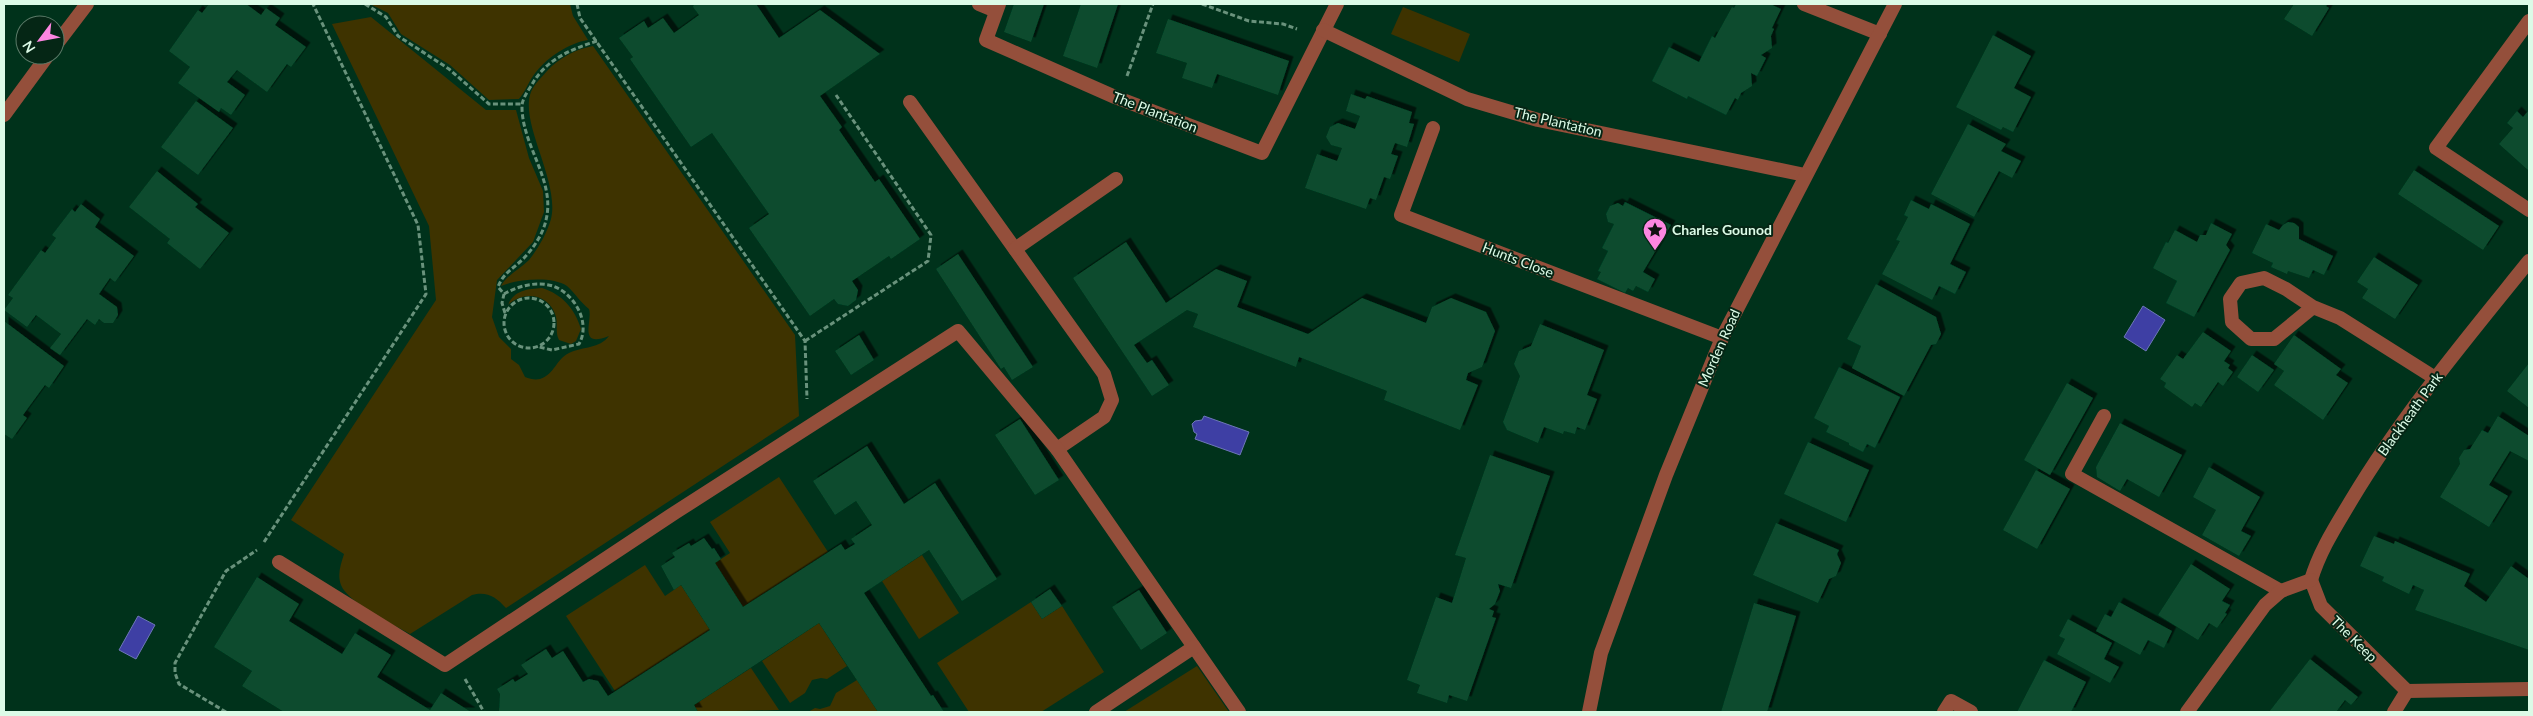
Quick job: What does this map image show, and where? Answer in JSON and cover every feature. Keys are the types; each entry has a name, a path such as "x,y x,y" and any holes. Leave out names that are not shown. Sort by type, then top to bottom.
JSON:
{"street":[{"path":"65,33 87,4"},
{"path":"979,4 997,7"},
{"name":"The Plantation","path":"997,7 986,40 1119,98 1262,153 1336,4"},
{"path":"1804,4 1880,34"},
{"name":"Morden Road","path":"1589,712 1601,653 1666,474 1722,338 1805,175 1896,4"},
{"path":"2529,21 2436,148 2529,210"},
{"name":"The Plantation","path":"1322,34 1467,99 1538,120 1805,175"},
{"path":"4,115 41,65"},
{"path":"910,102 1104,374 1112,400 1104,417 1057,449"},
{"name":"Hunts Close","path":"1433,128 1400,215 1722,338"},
{"path":"1016,249 1116,179"},
{"name":"Blackheath Park","path":"2311,580 2318,556 2373,464 2435,378 2529,261"},
{"path":"2313,307 2274,339 2251,339 2232,322 2230,299 2241,283 2264,278 2286,289 2313,307 2340,318 2435,378"},
{"path":"279,562 445,666 808,427 958,331 1057,449 1239,712"},
{"path":"2104,416 2072,474 2281,591"},
{"path":"2187,712 2256,615 2281,591 2311,580"},
{"name":"The Keep","path":"2311,580 2321,606 2407,691"},
{"path":"1096,712 1194,646"},
{"path":"2394,712 2407,691 2529,689"},
{"path":"1944,712 1951,701 1971,712"}],"path":[{"path":"226,712 179,684 174,673 175,663 226,572 259,549 426,294 418,225 312,4"},
{"path":"365,4 386,17 398,36 449,69 489,104 522,104"},
{"path":"577,4 580,18 805,342 808,427"},
{"path":"1119,98 1153,4"},
{"path":"1202,4 1249,21 1283,24 1322,34"},
{"path":"504,294 498,287 501,279 533,248 544,227 548,208 547,190 529,137 522,104 532,84 550,63 580,46 597,41"},
{"path":"805,342 928,261 931,234 836,95"},
{"path":"504,294 526,285 553,286 566,294 583,317 584,336 579,344 552,350 539,347 521,348 507,338 503,320 505,313 516,301 523,298 531,298 545,304 554,317 554,326 546,342 539,347"},
{"path":"504,294 502,303 505,313"},
{"path":"454,659 484,712"}],"shaded area":[{"path":"370,4 570,4 573,16 588,40 566,47 541,66 519,99 489,100 450,65 401,34 388,13"},
{"path":"1403,7 1470,34 1459,62 1391,34"},
{"path":"371,17 486,110 516,110 529,158 543,191 544,212 533,242 497,280 492,317 499,337 511,349 511,359 519,365 525,377 540,379 545,377 569,353 601,343 609,336 593,339 590,336 588,332 589,309 567,286 561,283 535,280 501,286 507,278 532,256 545,235 551,219 550,187 530,120 529,105 531,92 547,71 562,58 593,46 795,335 799,416 506,608 487,594 472,595 410,634 352,599 345,592 339,577 344,554 291,520 436,300 429,226 332,24"},
{"path":"542,288 562,298 575,315 581,329 576,341 571,344 559,340 553,309 542,299 529,296 521,297 508,305 518,293"},
{"path":"2143,306 2165,320 2146,351 2124,337"},
{"path":"1204,416 1249,432 1240,455 1195,439 1197,434 1194,432 1192,424 1195,421 1202,420"},
{"path":"779,477 828,552 743,607 715,563 730,553 710,522"},
{"path":"922,555 959,613 919,639 882,581"},
{"path":"645,565 665,596 681,585 710,630 615,691 566,616"},
{"path":"1031,602 1042,619 1062,606 1104,672 1041,712 969,712 937,663"},
{"path":"138,616 155,625 136,659 119,650"},
{"path":"819,623 847,666 827,679 812,680 805,693 790,703 762,661"},
{"path":"1197,666 1229,712 1124,712"},
{"path":"751,668 779,710 698,712 694,705"},
{"path":"857,680 878,712 808,712 815,708 820,709 830,706 836,693"}],"building":[{"path":"209,4 246,4 261,15 266,8 280,18 275,25 306,47 291,67 287,64 267,92 237,70 227,82 245,95 231,115 221,108 219,112 178,83 190,67 169,51 198,10 202,13"},
{"path":"694,4 756,4 779,38 820,10 880,54 820,96 842,127 839,130 875,182 879,179 920,239 891,259 889,256 852,281 858,290 856,300 848,306 838,304 834,299 810,316 749,228 769,214 712,133 691,147 630,59 633,57 619,38 644,21 648,28 663,18 674,33 699,15 693,7"},
{"path":"1014,4 1044,4 1031,42 1004,32"},
{"path":"1081,4 1118,4 1097,68 1063,56"},
{"path":"1736,4 1770,4 1781,9 1772,28 1774,29 1771,36 1772,48 1761,55 1766,58 1757,76 1751,73 1752,86 1741,93 1738,100 1735,98 1726,115 1688,96 1687,99 1652,81 1669,47 1699,62 1712,36 1715,38 1732,7 1734,8"},
{"path":"2294,4 2328,4 2326,6 2329,8 2312,36 2284,19"},
{"path":"1168,19 1289,61 1278,95 1217,74 1212,88 1182,78 1187,63 1156,53"},
{"path":"1993,35 2031,56 2014,88 2031,97 2013,132 2003,127 2001,130 1956,107"},
{"path":"1351,94 1365,99 1367,96 1412,112 1409,123 1414,124 1407,147 1395,143 1391,154 1398,156 1390,179 1384,177 1376,200 1370,198 1366,209 1305,188 1317,154 1337,161 1342,148 1331,145 1326,137 1330,127 1338,123 1355,129 1360,116 1346,111"},
{"path":"196,101 233,128 198,175 161,147"},
{"path":"2529,110 2529,171 2499,144 2513,128 2507,123 2517,111 2523,117"},
{"path":"1968,124 2006,144 2001,151 2021,161 2012,178 1999,171 1974,217 1931,194"},
{"path":"2414,170 2499,226 2483,250 2398,194"},
{"path":"157,171 198,204 195,207 229,233 200,269 167,243 170,239 129,207"},
{"path":"1911,200 1929,209 1931,204 1970,224 1950,264 1966,272 1955,294 1939,286 1932,300 1882,274 1900,241 1896,240 1908,217 1904,215"},
{"path":"1625,202 1671,225 1643,272 1655,279 1648,292 1636,286 1633,291 1628,288 1625,293 1597,279 1601,272 1598,271 1608,251 1602,248 1614,224 1608,222 1606,214 1610,206 1618,203 1623,206"},
{"path":"81,204 100,219 95,227 134,256 115,282 110,278 99,294 117,307 118,315 113,323 104,323 99,319 95,325 87,319 60,355 50,348 61,334 36,315 27,327 4,310 13,298 8,295 41,250 45,253 56,238 52,235 72,209 75,212"},
{"path":"2288,222 2294,223 2299,227 2299,239 2333,256 2324,275 2313,270 2309,278 2288,271 2287,274 2271,267 2273,263 2252,253 2266,224 2279,230"},
{"path":"2211,223 2232,234 2226,245 2230,250 2194,317 2166,303 2177,281 2153,268 2166,242 2168,243 2175,230 2197,242 2200,235 2206,235"},
{"path":"1126,242 1166,303 1216,269 1247,281 1237,307 1308,334 1362,298 1426,323 1432,307 1451,298 1486,312 1495,331 1482,367 1468,373 1466,380 1478,385 1460,430 1384,400 1387,391 1299,357 1296,367 1193,327 1198,314 1187,310 1134,345 1147,363 1152,360 1169,385 1152,396 1073,278"},
{"path":"958,254 1033,367 1012,380 1004,367 1001,369 936,269"},
{"path":"2374,257 2418,285 2395,319 2362,298 2368,289 2357,282"},
{"path":"1876,284 1936,317 1941,334 1936,344 1931,345 1904,396 1852,368 1861,346 1847,339"},
{"path":"4,321 64,366 49,388 45,385 23,415 27,418 12,439 4,434"},
{"path":"1540,324 1604,350 1587,395 1597,399 1585,430 1577,427 1575,434 1564,431 1563,434 1544,427 1538,443 1507,430 1503,422 1520,376 1514,364 1519,351 1531,346"},
{"path":"2203,332 2231,351 2224,361 2230,365 2228,368 2233,372 2223,386 2218,382 2201,407 2195,403 2192,407 2164,387 2166,383 2160,379 2177,355 2183,359"},
{"path":"859,335 874,360 851,375 835,351"},
{"path":"2294,335 2341,369 2336,375 2348,383 2323,420 2274,385 2284,371 2274,364"},
{"path":"2252,355 2274,370 2258,392 2237,377"},
{"path":"2529,363 2529,408 2507,391"},
{"path":"1839,367 1900,397 1875,448 1867,444 1863,452 1826,432 1829,426 1814,418"},
{"path":"2067,383 2093,398 2050,475 2024,460"},
{"path":"2498,416 2529,436 2529,461 2510,451 2489,485 2508,496 2489,527 2440,497 2460,464 2459,458 2464,450 2470,449 2482,430 2488,433"},
{"path":"1020,419 1059,480 1035,495 995,435"},
{"path":"2120,423 2182,455 2159,497 2127,479 2120,491 2097,477 2096,467"},
{"path":"1808,442 1869,470 1846,522 1784,494"},
{"path":"867,446 904,504 935,483 997,579 962,601 929,550 864,593 931,696 933,695 944,712 878,712 819,623 694,705 698,712 499,712 500,694 497,689 513,679 515,682 528,674 521,665 546,649 552,658 563,651 583,682 589,679 598,681 608,696 710,630 681,585 674,590 661,566 675,557 672,553 689,543 691,546 704,538 712,549 714,548 721,559 715,563 743,607 841,544 845,550 855,544 851,539 872,525 856,501 835,515 813,481"},
{"path":"1490,455 1550,476 1511,588 1498,584 1500,591 1495,604 1489,609 1494,611 1492,617 1496,618 1467,701 1449,695 1447,703 1417,693 1420,685 1407,680 1436,597 1452,603 1466,558 1455,555"},
{"path":"2209,467 2260,497 2241,531 2251,536 2239,556 2202,535 2216,510 2193,497"},
{"path":"2036,470 2070,489 2037,549 2003,530"},
{"path":"1776,523 1839,550 1837,554 1841,563 1836,576 1829,579 1818,603 1753,575"},
{"path":"2374,536 2394,544 2395,541 2470,574 2464,586 2486,602 2511,566 2529,579 2529,650 2415,610 2424,590 2413,585 2409,594 2382,581 2384,577 2360,566"},
{"path":"2191,564 2230,589 2222,601 2230,605 2225,613 2227,614 2217,628 2209,623 2198,640 2158,615"},
{"path":"257,577 299,604 289,621 342,654 355,633 391,655 377,677 430,710 441,693 471,712 284,712 242,686 252,671 214,647"},
{"path":"1050,589 1062,606 1042,619 1031,602"},
{"path":"1139,590 1167,633 1141,650 1112,607"},
{"path":"2119,602 2172,631 2164,648 2148,640 2140,655 2096,631 2105,614 2111,617"},
{"path":"1754,603 1796,616 1789,640 1767,712 1721,712"},
{"path":"2068,619 2112,643 2104,659 2119,667 2110,683 2057,654 2065,639 2059,636"},
{"path":"2310,659 2358,697 2351,705 2345,700 2336,712 2269,712"},
{"path":"2044,660 2086,682 2071,712 2017,712"}],"place":[{"name":"Charles Gounod","path":"1655,251"}]}
